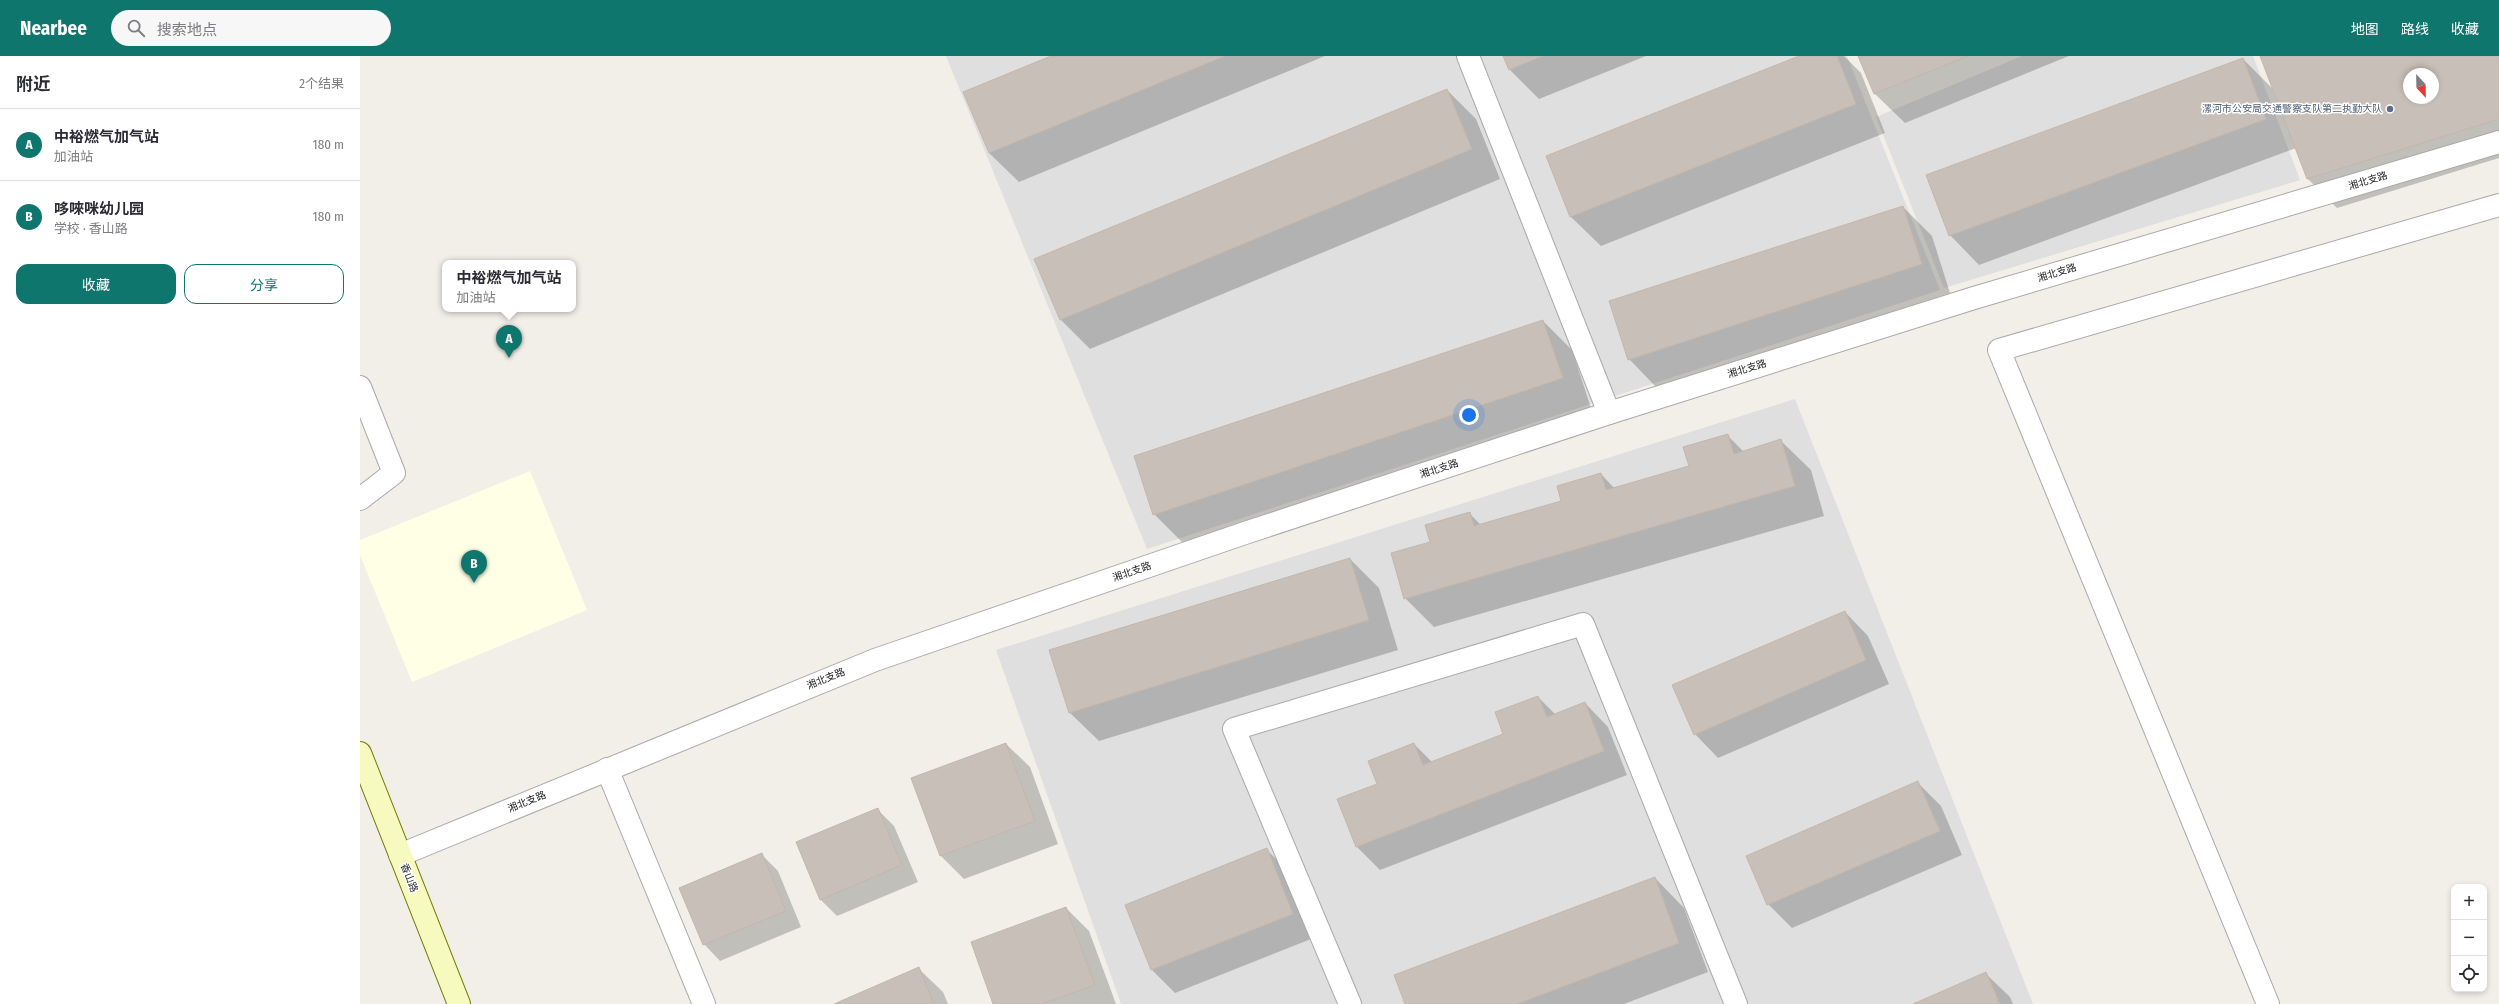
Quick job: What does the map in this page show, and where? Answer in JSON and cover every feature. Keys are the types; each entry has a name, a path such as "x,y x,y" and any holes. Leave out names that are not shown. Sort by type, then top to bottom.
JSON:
{"street":[{"path":"1468,56 1609,413"},
{"name":"湘北支路","path":"400,855 875,660 1609,413 1974,298 2499,142"},
{"path":"2268,1004 1999,350 2499,205"},
{"path":"360,387 394,473 360,499"},
{"path":"1350,1004 1234,729 1582,624 1736,1004"},
{"name":"香山路","path":"360,753 459,1004"},
{"path":"607,769 704,1004"}],"shaded area":[{"path":"946,56 1847,56 1940,290 1147,549"},
{"path":"2022,56 2253,56 2300,180 1944,288 1876,117"},
{"path":"1795,399 2033,1004 1121,1004 996,650"},
{"path":"530,471 587,610 412,682 360,555 360,540"}],"building":[{"path":"1051,56 1225,56 989,153 963,92"},
{"path":"1503,56 1543,56 1509,70"},
{"path":"1799,56 1837,56 1856,104 1570,217 1546,156"},
{"path":"1858,56 1968,56 1874,94"},
{"name":"漯河市公安局交通警察支队第二执勤大队","path":"2260,56 2499,56 2499,119 2307,179"},
{"path":"2243,58 2266,119 1949,236 1926,175"},
{"path":"1447,89 1472,149 1060,320 1034,259"},
{"path":"1903,206 1922,264 1628,360 1609,301"},
{"path":"1543,320 1563,378 1153,515 1134,456"},
{"path":"1728,434 1734,454 1781,439 1795,486 1404,599 1391,553 1430,542 1425,525 1470,512 1474,526 1561,501 1557,486 1601,473 1606,490 1689,466 1683,447"},
{"path":"1350,558 1369,620 1069,713 1049,650"},
{"path":"1845,611 1866,660 1694,735 1672,685"},
{"path":"1538,696 1547,717 1585,702 1604,751 1356,847 1337,799 1377,784 1368,761 1414,743 1423,765 1503,734 1495,712"},
{"path":"1006,743 1035,821 940,856 911,778"},
{"path":"1918,781 1940,831 1767,905 1746,856"},
{"path":"878,808 902,865 820,900 796,842"},
{"path":"1267,848 1293,914 1151,970 1125,905"},
{"path":"762,853 786,911 703,945 679,888"},
{"path":"1655,877 1679,943 1517,1004 1405,1004 1394,975"},
{"path":"1066,907 1095,985 1042,1004 993,1004 971,942"},
{"path":"919,967 934,1004 834,1004"},
{"path":"1986,972 2000,1004 1913,1004"}],"place":[{"name":"漯河市公安局交通警察支队第二执勤大队","path":"2390,109"},
{"name":"中裕燃气加气站","path":"509,358"},
{"name":"哆唻咪幼儿园","path":"474,583"}]}
